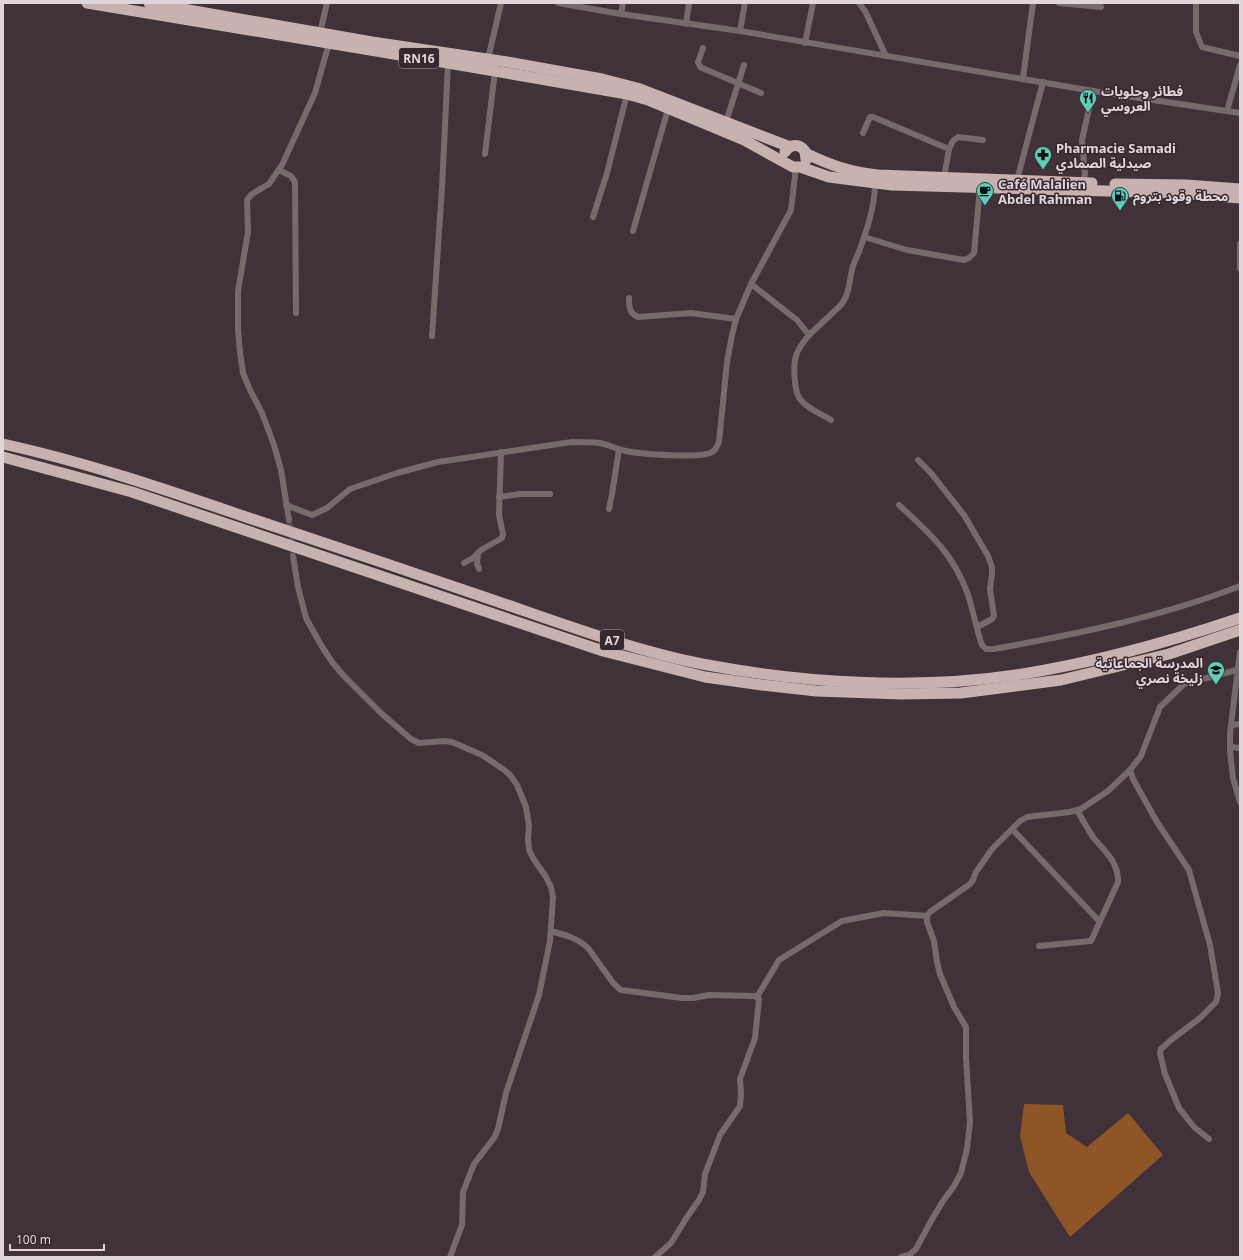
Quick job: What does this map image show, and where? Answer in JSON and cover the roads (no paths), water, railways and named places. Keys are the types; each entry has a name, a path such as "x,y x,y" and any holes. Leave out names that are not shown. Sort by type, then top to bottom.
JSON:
{"highway":[{"name":"RN16","path":"87,3 627,94 648,100 744,140 794,166 829,177 875,183 914,185 1179,193 1240,198"},
{"name":"RN16","path":"149,3 372,42 572,73 637,88 790,147 797,145 800,146 807,154 834,166 863,174 1084,183 1186,185 1240,189"},
{"path":"790,147 787,149 785,156 794,166 806,162 807,154"},
{"name":"A7","path":"3,444 123,476 621,643 701,663 759,672 819,679 896,683 967,680 1014,675 1096,660 1152,646 1240,618"},
{"name":"A7","path":"3,457 132,492 603,651 706,677 762,685 816,691 895,694 961,693 1061,680 1169,654 1240,630"}],"street":[{"path":"320,33 327,3"},
{"path":"488,59 501,3"},
{"path":"558,3 621,14 740,31 1093,91 1240,113"},
{"path":"621,14 623,3"},
{"path":"686,24 689,3"},
{"path":"740,31 745,3"},
{"path":"806,42 813,3"},
{"path":"859,3 865,11 886,56"},
{"path":"1023,78 1033,3"},
{"path":"1059,3 1101,7"},
{"path":"1196,3 1196,32 1202,47 1240,56"},
{"path":"288,520 281,470 274,446 262,413 243,373 240,352 238,291 248,232 248,200 252,194 269,184 279,170 316,93 329,43"},
{"path":"703,48 698,62 700,67 761,93"},
{"path":"432,336 442,188 448,63"},
{"path":"726,122 744,65"},
{"path":"1227,111 1240,65"},
{"path":"485,154 495,71"},
{"path":"1017,180 1043,82"},
{"path":"1084,183 1085,174 1082,140 1093,91"},
{"path":"593,217 607,173 627,94"},
{"path":"633,231 668,109"},
{"path":"863,133 870,117 873,117 949,148"},
{"path":"944,178 949,148 953,141 958,137 984,140"},
{"path":"286,505 312,515 327,508 350,489 438,462 566,443 587,442 644,454 667,456 708,454 712,452 716,448 720,435 727,362 736,319 751,284 788,219 791,210 794,166"},
{"path":"279,170 291,176 295,182 296,313"},
{"path":"831,420 804,403 797,395 795,371 796,355 809,335 844,302 864,237 875,193 875,183"},
{"path":"864,237 908,250 964,260 969,258 974,253 980,187"},
{"path":"1240,244 1240,269"},
{"path":"751,284 796,320 809,335"},
{"path":"629,298 631,312 638,316 691,313 736,319"},
{"path":"609,508 619,449"},
{"path":"464,563 502,538 503,534 499,515 501,452"},
{"path":"918,460 931,473 964,515 991,563 992,574 990,589 994,616 992,619 977,627"},
{"path":"499,497 520,494 550,494"},
{"path":"899,505 940,544 953,562 966,591 981,642 984,647 989,649 1048,639 1150,616 1202,600 1240,586"},
{"path":"478,553 477,563 479,569"},
{"path":"293,556 298,587 306,618 332,662 343,675 382,714 415,741 419,743 445,741 452,742 482,756 510,775 517,786 526,807 529,826 529,850 546,876 551,887 553,897 550,941 539,995 506,1093 498,1129 494,1138 474,1164 463,1192 462,1225 450,1257"},
{"path":"1239,657 1237,670 1237,695 1231,725 1230,747 1233,778 1240,802"},
{"path":"901,1257 909,1255 916,1250 931,1221 961,1173 967,1149 970,1122 966,1058 966,1027 954,1007 940,974 934,941 927,922 927,916 930,912 970,884 976,872 992,849 1020,821 1027,817 1056,814 1081,809 1108,791 1142,756 1160,707 1178,688 1184,684 1237,670"},
{"path":"1231,725 1240,724"},
{"path":"1230,747 1240,748"},
{"path":"1130,770 1133,779 1157,822 1189,870 1210,946 1218,994 1216,1002 1200,1018 1171,1040 1160,1053 1165,1074 1179,1108 1194,1127 1209,1140"},
{"path":"1039,946 1089,942 1093,937 1118,882 1118,872 1111,858 1093,837 1077,810"},
{"path":"1012,829 1099,922"},
{"path":"656,1257 671,1243 686,1217 699,1200 703,1192 705,1174 720,1135 740,1106 740,1079 755,1038 759,1002 757,997 779,960 842,921 884,913 927,916"},
{"path":"551,931 579,940 584,944 614,984 621,990 682,998 693,998 709,995 757,997"}],"tunnel":[{"path":"289,520 293,556"}],"place":[{"name":"فطائر وحلويات العروسي","path":"1088,113"},
{"name":"Pharmacie Samadi صيدلية الصمادي","path":"1043,170"},
{"name":"Café Malalien Abdel Rahman","path":"985,206"},
{"name":"محطة وقود بتروم","path":"1120,211"},
{"name":"المدرسة الجماعاتية زليخة نصري","path":"1216,685"}]}
